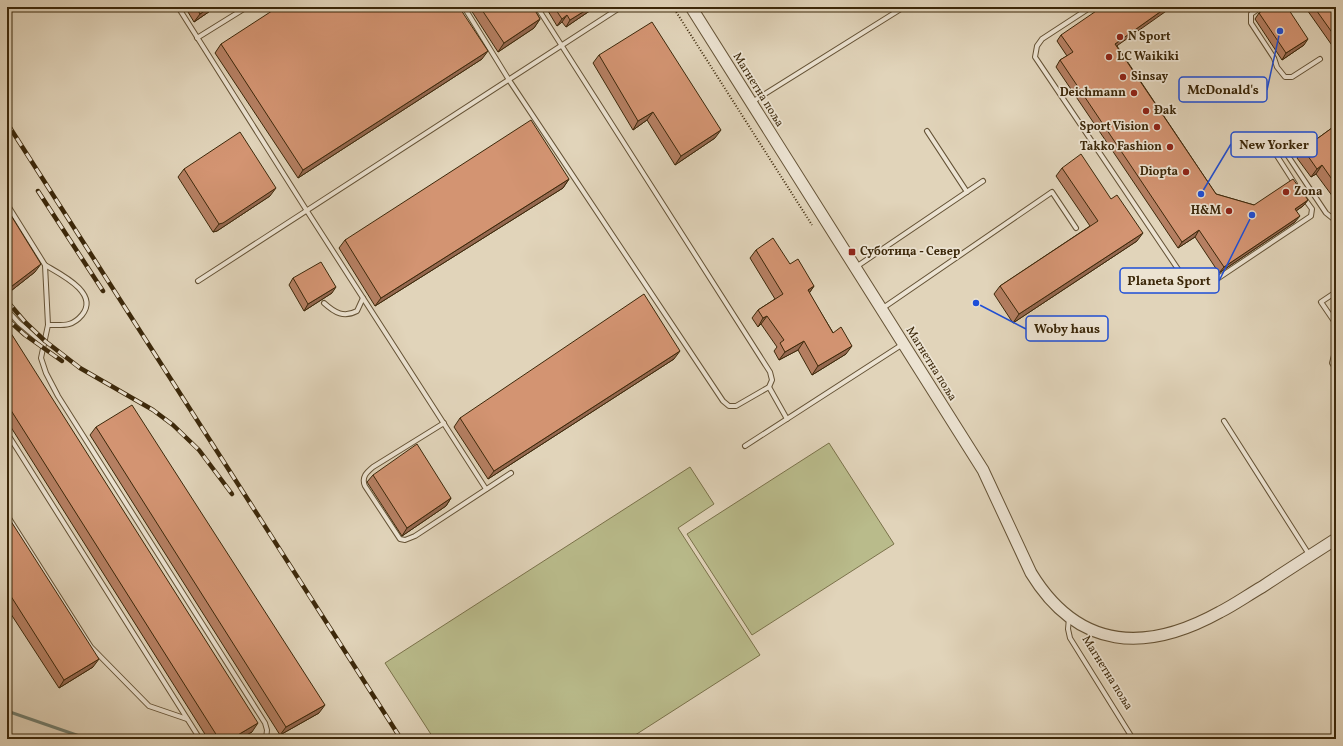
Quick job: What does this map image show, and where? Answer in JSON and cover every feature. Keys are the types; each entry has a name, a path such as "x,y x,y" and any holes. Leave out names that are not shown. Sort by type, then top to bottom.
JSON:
{"street":[{"name":"Магнетна поља","path":"691,7 983,470 1039,587 1055,606 1069,618"},
{"path":"1069,618 1084,627 1114,636 1139,639 1165,635 1193,625 1221,612 1336,539"}],"lane":[{"path":"178,7 486,489"},
{"path":"198,38 247,7"},
{"path":"464,7 509,80 723,401 729,406 736,406 768,387 772,380 770,372 537,7"},
{"path":"198,281 621,7"},
{"path":"752,102 904,7"},
{"path":"1091,7 1042,39 1036,46 1035,57 1186,281 1196,288 1200,289 1205,287 1311,216 1312,209 1300,191"},
{"path":"1262,7 1251,14 1251,23 1274,58 1277,67 1285,77 1292,77 1320,59"},
{"path":"926,131 968,192"},
{"path":"1272,148 1296,186"},
{"path":"1286,153 1326,214 1336,221"},
{"path":"855,268 983,181"},
{"path":"881,310 1052,192 1076,228"},
{"path":"7,204 45,265 76,285 87,300 87,306 84,312 76,321 65,325 48,325"},
{"path":"45,265 48,325 41,358 46,373 58,396 265,723 267,730 266,739"},
{"path":"1336,292 1321,302 1336,324"},
{"path":"324,303 339,314 349,315 357,311 363,298"},
{"path":"7,310 19,323 44,344"},
{"path":"745,446 903,344"},
{"path":"1336,348 1332,363 1336,369"},
{"path":"768,387 787,419"},
{"path":"1224,421 1310,556"},
{"path":"444,423 373,467 364,477 365,486 400,539 405,540 415,536 511,473"},
{"path":"7,433 200,739"},
{"path":"7,515 91,647 149,706 188,719"},
{"name":"Магнетна поља","path":"1069,618 1068,629 1070,638 1133,739"}],"path":[{"path":"673,7 812,225"}],"green space":[{"path":"829,443 894,544 752,635 687,534"},
{"path":"690,467 714,504 678,528 760,655 629,739 434,739 385,663"}],"building":[{"path":"196,7 210,7 200,14"},
{"path":"278,7 459,7 488,51 303,170 221,44"},
{"path":"480,7 533,7 540,19 504,43"},
{"path":"554,7 591,7 570,20 567,15 562,19"},
{"path":"1102,7 1167,7 1115,44 1216,194 1254,205 1293,179 1308,200 1295,209 1300,216 1224,267 1199,230 1182,242 1060,60 1073,52 1061,35"},
{"path":"1268,7 1287,7 1308,39 1286,53 1259,13"},
{"path":"1314,7 1336,7 1336,38"},
{"path":"652,22 721,130 681,156 653,112 638,121 599,55"},
{"path":"531,120 569,179 381,298 345,240"},
{"path":"1336,125 1336,185 1322,165 1317,169 1303,149"},
{"path":"240,132 276,188 223,223 219,224 184,169"},
{"path":"1081,154 1111,199 1117,195 1143,233 1019,314 1000,286 1098,221 1062,168"},
{"path":"7,209 41,264 12,286 7,278"},
{"path":"773,238 790,264 798,259 814,286 808,290 833,333 841,327 852,346 818,366 804,341 785,352 780,343 784,340 767,316 763,318 758,310 783,294 756,250"},
{"path":"321,262 336,287 308,304 293,278"},
{"path":"644,294 680,351 494,471 460,418"},
{"path":"7,327 258,723 231,739 219,739 7,404"},
{"path":"132,405 325,705 286,727 96,427"},
{"path":"417,444 451,498 407,528 373,475"},
{"path":"7,515 99,659 64,680 7,590"}],"waterway":[{"path":"7,711 88,739"}],"railway":[{"path":"7,123 401,739"},
{"path":"38,191 103,291"},
{"path":"7,301 26,323 45,341 80,368 153,410 173,425 199,450 232,494"},
{"path":"7,319 25,335 62,361"}],"place":[{"name":"McDonald's","path":"1280,31"},
{"name":"N Sport","path":"1120,37"},
{"name":"LC Waikiki","path":"1109,57"},
{"name":"Sinsay","path":"1123,77"},
{"name":"Deichmann","path":"1134,93"},
{"name":"Đak","path":"1146,111"},
{"name":"Sport Vision","path":"1157,127"},
{"name":"Takko Fashion","path":"1170,147"},
{"name":"Diopta","path":"1186,172"},
{"name":"Zona","path":"1286,192"},
{"name":"New Yorker","path":"1201,194"},
{"name":"H&M","path":"1229,211"},
{"name":"Planeta Sport","path":"1252,215"},
{"name":"Суботица - Север","path":"852,252"},
{"name":"Woby haus","path":"976,303"}]}
